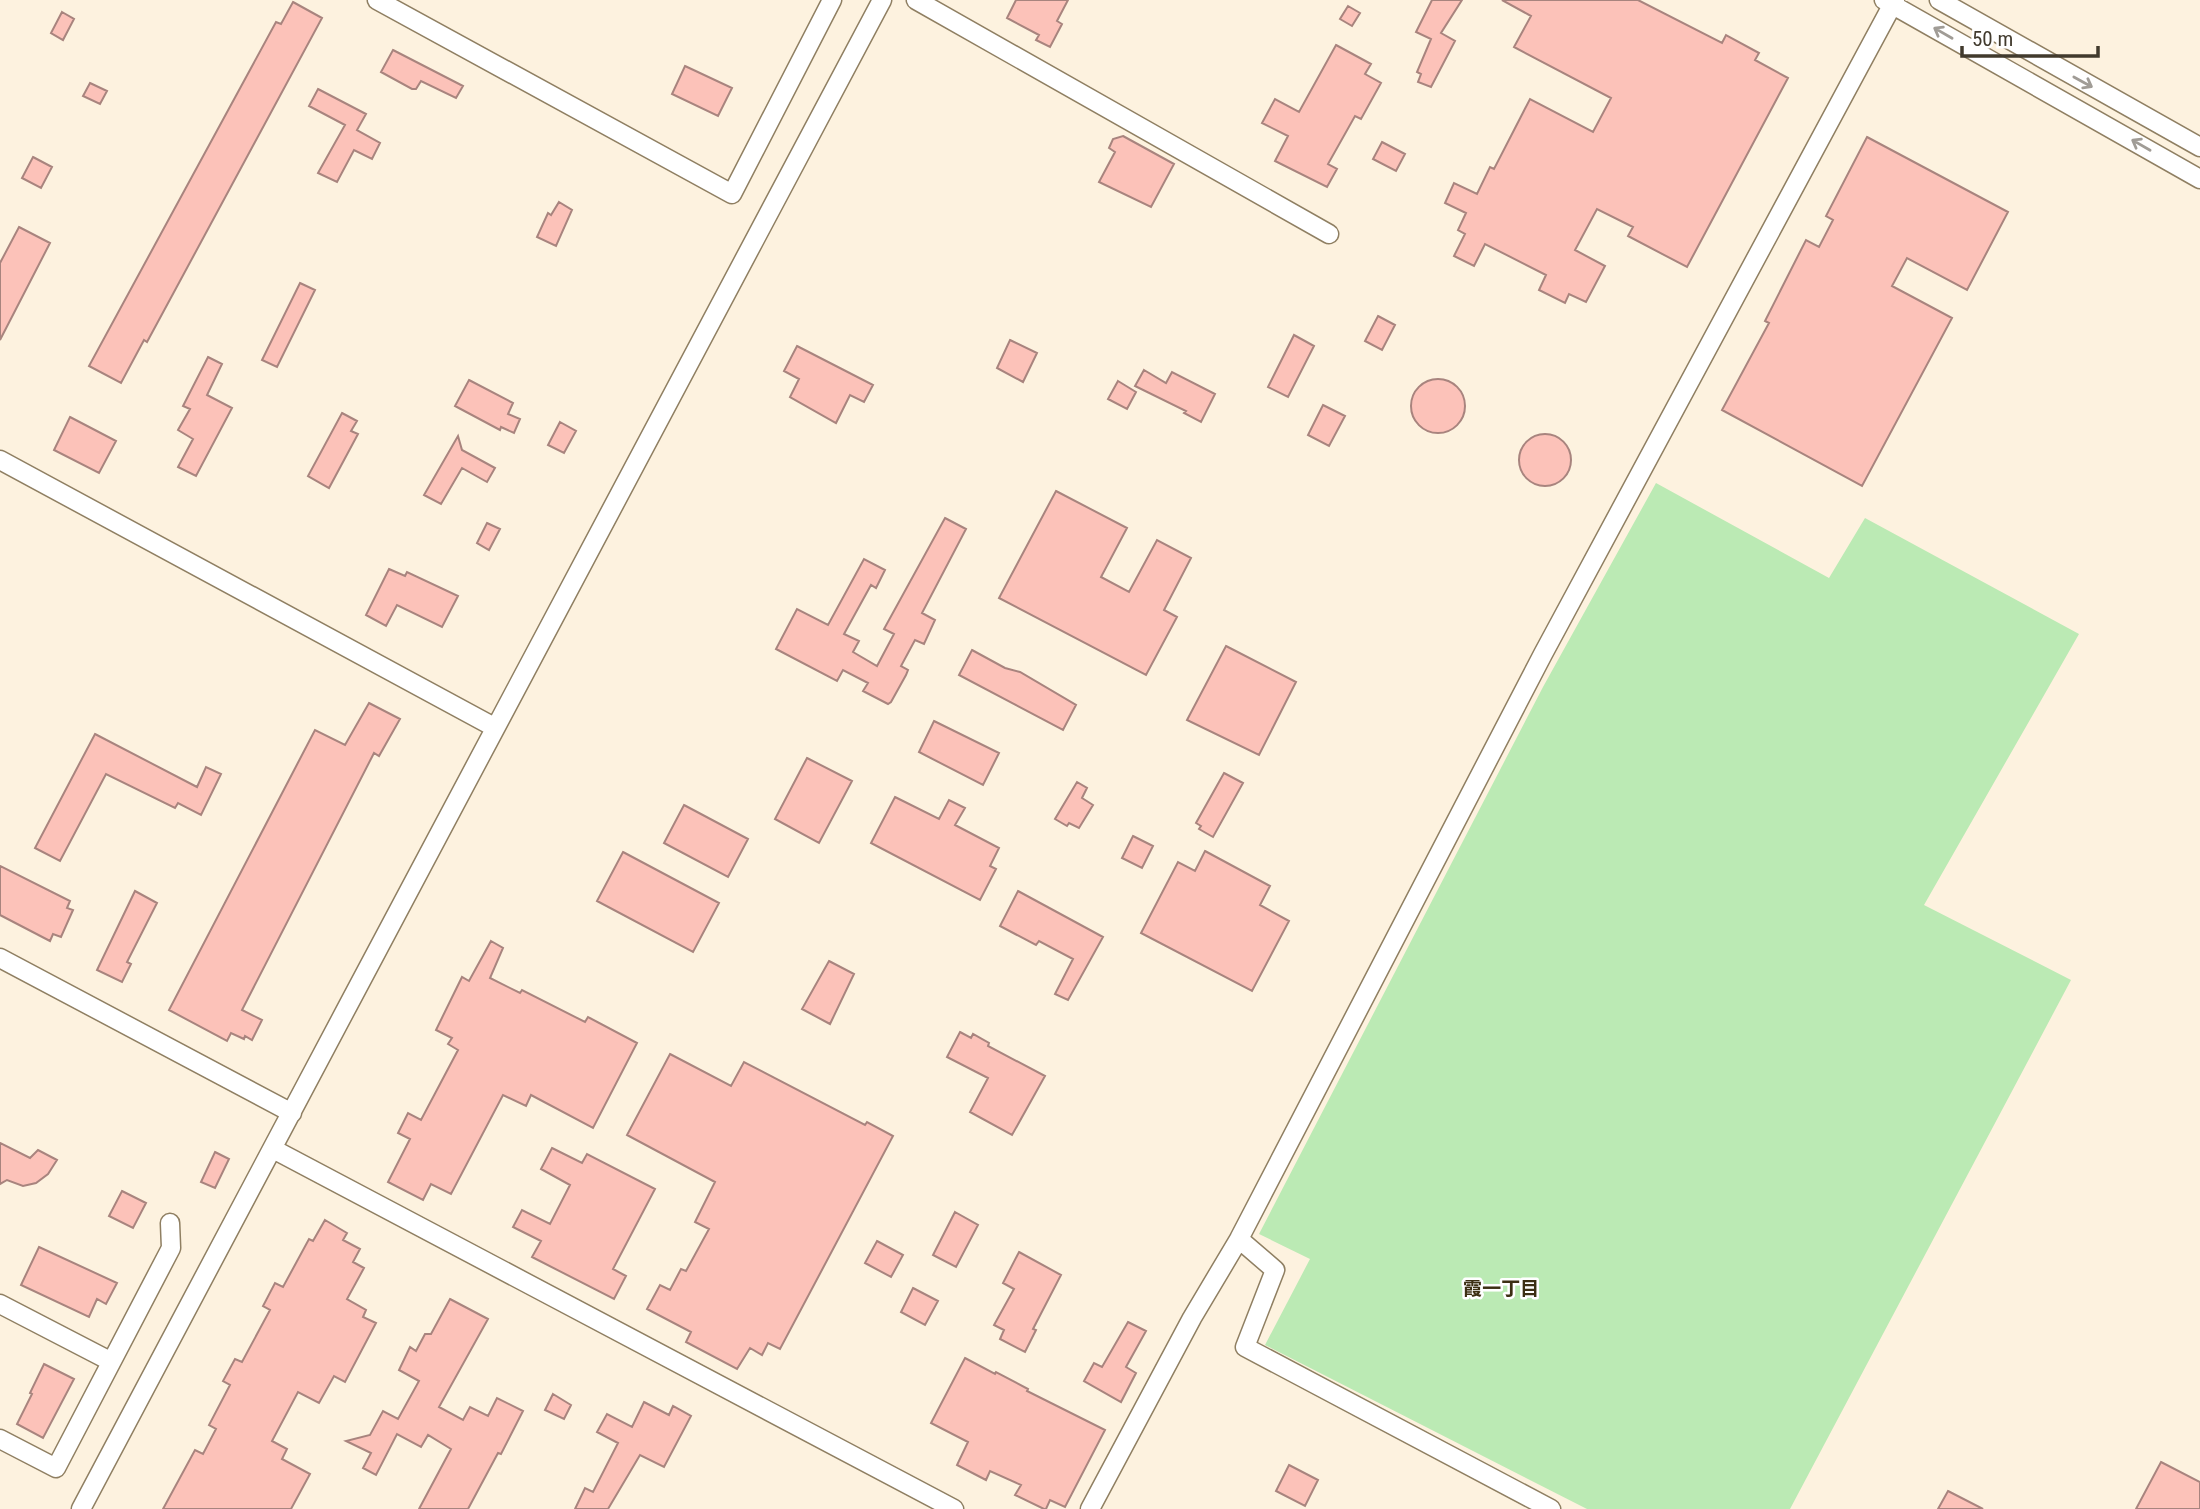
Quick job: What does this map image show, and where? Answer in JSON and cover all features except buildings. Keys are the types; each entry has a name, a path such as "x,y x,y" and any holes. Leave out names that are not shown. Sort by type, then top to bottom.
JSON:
{"street":[{"path":"377,0 732,194 832,0"},
{"path":"80,1509 882,0"},
{"path":"916,0 1328,234"},
{"path":"1938,0 2200,147"},
{"path":"1090,1509 1192,1318 1239,1239 1543,654 1891,2 2200,179"},
{"path":"0,460 494,727"},
{"path":"0,958 292,1114"},
{"path":"273,1149 954,1509"},
{"path":"0,1439 56,1468 171,1248 170,1223"},
{"path":"1239,1239 1275,1270 1245,1347 1551,1509"},
{"path":"0,1304 110,1361"}],"green space":[{"path":"1656,483 1829,578 1865,518 2079,634 1924,905 2071,980 1790,1509 1587,1509 1265,1345 1310,1259 1259,1234 1543,687"}],"district":[{"name":"霞一丁目","path":"1501,1288"}]}
